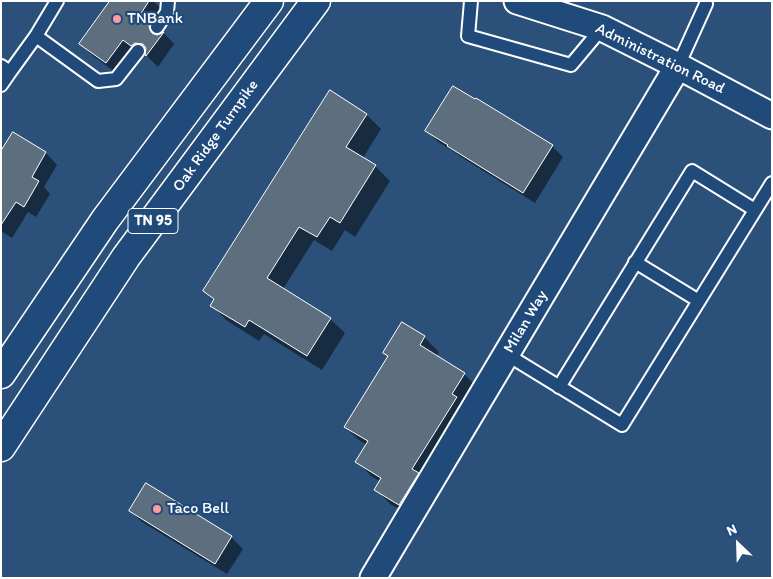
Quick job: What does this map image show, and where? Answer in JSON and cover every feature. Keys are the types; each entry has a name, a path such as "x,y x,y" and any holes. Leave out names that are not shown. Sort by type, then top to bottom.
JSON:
{"highway":[{"name":"TN 95","path":"1,374 105,220 269,1"},
{"name":"Oak Ridge Turnpike","path":"1,447 126,258 316,1"}],"street":[{"name":"Administration Road","path":"517,1 602,28 772,116"},
{"name":"Milan Way","path":"373,578 678,66"}],"lane":[{"path":"1,85 6,69 36,36 57,1"},
{"path":"157,27 167,12 168,1"},
{"path":"471,1 468,36 571,65 602,28"},
{"path":"678,66 705,2"},
{"path":"36,36 98,81 116,79 138,51"},
{"path":"559,386 692,171 755,210"},
{"path":"506,354 622,425 772,182"},
{"path":"635,262 699,301"}],"building":[{"path":"110,1 149,1 140,15 150,22 149,27 152,33 157,35 164,32 146,56 146,48 143,44 135,43 131,46 123,40 106,63 79,44"},
{"path":"453,86 553,145 523,193 425,131"},
{"path":"330,90 367,114 346,147 376,165 340,223 330,217 317,237 299,227 267,278 331,318 307,356 249,320 245,327 210,306 214,299 203,291"},
{"path":"13,132 46,152 32,177 39,181 24,207 16,202 1,225 1,151"},
{"path":"402,322 425,336 420,345 465,373 452,394 457,397 412,469 419,473 399,505 374,490 381,478 355,462 368,441 344,427 388,356 383,353"},
{"path":"146,483 232,536 215,564 129,511"}],"place":[{"name":"TNBank","path":"117,19"},
{"name":"Taco Bell","path":"157,509"}]}
